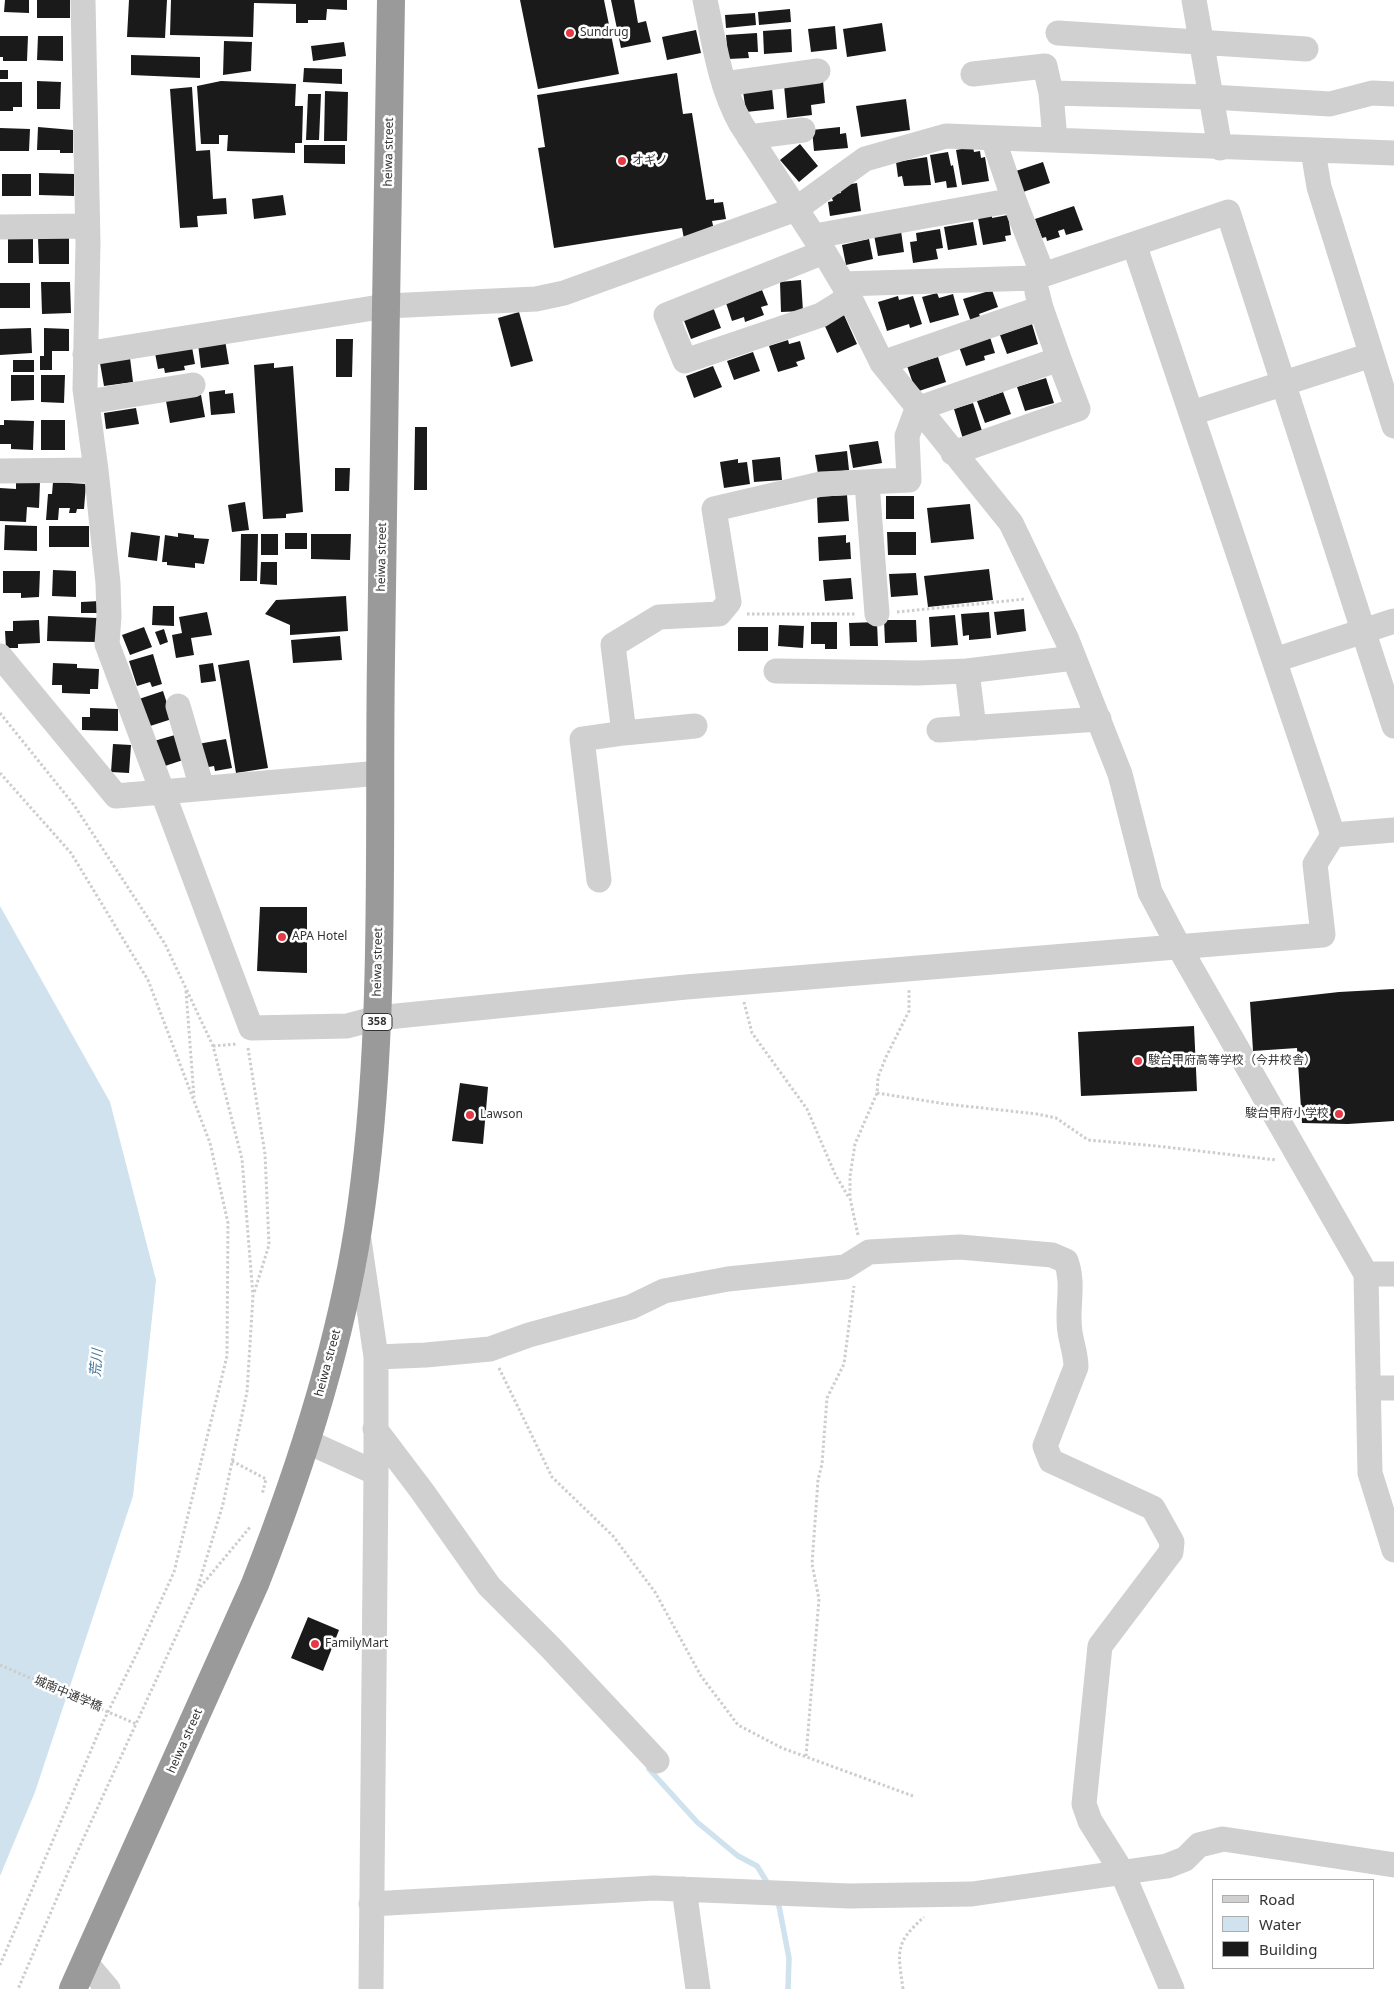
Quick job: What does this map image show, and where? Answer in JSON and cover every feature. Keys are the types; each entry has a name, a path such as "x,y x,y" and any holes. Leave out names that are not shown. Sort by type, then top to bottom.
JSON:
{"highway":[{"name":"heiwa street","path":"74,1989 255,1584 280,1519 306,1441 333,1347 358,1230 370,1136 377,1018 391,0"}],"street":[{"path":"83,0 88,242 84,389 96,470 108,583 109,616 107,644 251,1028 251,1036 347,1026 377,1018 739,982 1323,935 1315,864 1333,835"},
{"path":"705,0 731,107 820,244 882,363 917,409 1010,522 1074,658 1120,774 1150,892 1179,947 1366,1274 1370,1472 1383,1478 1394,1550"},
{"path":"1194,0 1220,148"},
{"path":"1058,33 1306,48"},
{"path":"973,74 1045,66 1051,93 1056,140"},
{"path":"724,84 818,71"},
{"path":"1051,93 1211,97 1330,104 1372,93 1394,94"},
{"path":"749,137 803,130"},
{"path":"85,354 386,306 536,299 564,294 796,209 864,159 946,136 1394,154"},
{"path":"953,453 1078,409 1041,308 1039,276 994,138"},
{"path":"1313,151 1319,187 1370,355 1392,412"},
{"path":"1014,200 820,244 666,316 685,361 821,315 846,291 1039,276 1228,212 1394,726"},
{"path":"0,227 87,226"},
{"path":"1134,244 1333,835"},
{"path":"882,363 1041,308"},
{"path":"1192,413 1370,355"},
{"path":"917,409 1059,359"},
{"path":"86,402 193,385"},
{"path":"624,734 613,645 659,617 719,614 728,602 714,509 821,484 910,480 907,436 917,409"},
{"path":"0,471 96,470"},
{"path":"867,482 876,614"},
{"path":"1275,660 1394,621"},
{"path":"0,656 116,796 380,773"},
{"path":"776,671 918,673 968,671 1074,658"},
{"path":"968,671 974,728"},
{"path":"178,706 202,788"},
{"path":"939,730 1098,719"},
{"path":"599,880 582,739 695,726"},
{"path":"1333,835 1394,830"},
{"path":"358,1230 376,1357 371,1989"},
{"path":"376,1357 426,1355 490,1349 529,1334 632,1307 664,1292 728,1279 844,1266 869,1252 960,1247 1052,1255 1066,1261 1071,1274 1070,1332 1076,1355 1076,1367 1045,1446 1051,1461 1153,1508 1172,1542 1171,1552 1100,1646 1084,1804 1090,1820 1122,1872 1172,1989"},
{"path":"1366,1274 1394,1274"},
{"path":"1368,1388 1394,1388"},
{"path":"375,1429 422,1491 489,1586 550,1647 657,1760"},
{"path":"306,1441 376,1473"},
{"path":"371,1904 654,1888 850,1896 972,1894 1166,1866 1185,1859 1198,1845 1223,1839 1394,1865"},
{"path":"684,1889 698,1989"},
{"path":"85,1962 108,1989"}],"path":[{"path":"0,713 74,805 165,944 213,1046 242,1159 254,1296 247,1392 223,1504 196,1593 69,1870 18,1989"},
{"path":"0,773 70,853 148,980 210,1142 228,1223 227,1356 174,1572 139,1649 102,1722 0,1965"},
{"path":"806,1756 819,1599 812,1564 818,1480 822,1464 827,1398 844,1364 860,1241 850,1198 850,1176 855,1144 877,1093 878,1077 909,1012 910,969"},
{"path":"739,982 752,1033 807,1109 835,1174 850,1198"},
{"path":"186,988 194,1102"},
{"path":"213,1046 251,1036 265,1154 269,1246 254,1296"},
{"path":"877,1093 1056,1118 1088,1140 1302,1163"},
{"path":"490,1349 552,1477 613,1536 655,1592 701,1676 738,1725 782,1748 912,1796"},
{"path":"232,1461 266,1479 261,1497"},
{"path":"196,1593 254,1523"},
{"name":"城南中通学橋","path":"0,1665 136,1724"},
{"path":"903,1989 898,1954 902,1940 909,1930 949,1894"}],"water":[{"name":"荒川","path":"0,906 110,1102 156,1280 133,1496 35,1792 0,1876"}],"building":[{"path":"5,0 29,0 29,13 4,12"},
{"path":"37,0 70,0 70,18 37,18"},
{"path":"129,0 167,0 165,38 127,37"},
{"path":"171,0 347,0 347,10 327,9 326,20 308,20 308,23 296,23 296,4 254,3 253,37 170,35"},
{"path":"520,0 604,0 619,74 538,89"},
{"path":"611,0 634,0 638,23 646,21 651,42 621,48"},
{"path":"790,9 791,22 759,25 758,12"},
{"path":"755,13 756,25 726,28 725,15"},
{"path":"882,23 886,51 847,57 843,29"},
{"path":"835,26 837,49 811,52 808,29"},
{"path":"791,29 792,52 764,54 763,31"},
{"path":"696,30 701,53 667,60 662,37"},
{"path":"757,33 758,52 748,52 749,58 728,59 726,35"},
{"path":"0,36 28,36 27,61 3,61 3,57 0,57"},
{"path":"38,36 63,36 63,61 37,60"},
{"path":"224,41 252,42 251,71 223,75"},
{"path":"344,42 346,56 313,61 311,46"},
{"path":"131,55 200,57 200,78 131,75"},
{"path":"304,68 342,69 342,84 303,82"},
{"path":"0,70 8,70 8,79 0,79"},
{"path":"677,73 683,114 692,113 706,200 714,199 714,203 723,202 726,219 712,221 714,230 684,239 682,228 554,248 538,148 545,147 537,95"},
{"path":"37,81 61,82 60,109 37,109"},
{"path":"221,81 296,84 295,106 303,106 302,143 295,143 295,153 227,151 228,135 219,135 219,144 201,144 197,86"},
{"path":"823,81 825,103 811,105 812,115 787,118 784,85"},
{"path":"0,82 22,82 22,107 13,107 13,111 0,111"},
{"path":"192,87 196,151 210,150 213,199 226,198 227,214 197,216 198,227 180,228 170,89"},
{"path":"772,88 774,109 746,112 743,91"},
{"path":"325,91 348,92 347,141 324,141"},
{"path":"308,94 321,94 319,140 306,140"},
{"path":"906,99 910,130 861,137 856,106"},
{"path":"38,127 73,130 73,153 60,153 60,150 37,150"},
{"path":"840,127 840,134 846,133 848,148 814,151 812,130"},
{"path":"0,128 30,129 29,151 0,151"},
{"path":"800,144 818,166 799,182 780,160"},
{"path":"304,145 345,145 345,164 304,163"},
{"path":"973,147 974,152 980,151 981,158 985,157 989,181 962,185 956,150"},
{"path":"948,152 951,166 953,165 957,187 947,188 946,181 935,183 930,155"},
{"path":"927,157 931,185 904,186 902,176 898,177 896,162"},
{"path":"1043,162 1050,183 1023,192 1016,171"},
{"path":"39,173 74,174 74,196 39,195"},
{"path":"2,174 31,174 31,196 2,196"},
{"path":"857,183 861,211 830,216 828,202 833,201 831,195 841,193 839,186"},
{"path":"283,195 286,215 254,219 252,199"},
{"path":"1074,206 1083,230 1066,235 1064,229 1058,231 1060,237 1047,241 1046,237 1042,238 1035,219"},
{"path":"992,215 992,218 1008,215 1011,235 1005,236 1006,241 983,245 978,218"},
{"path":"973,222 977,245 948,250 944,227"},
{"path":"940,229 943,248 936,249 938,259 913,263 910,242 917,241 916,233"},
{"path":"901,231 904,252 878,256 874,235"},
{"path":"38,238 69,238 69,264 39,264"},
{"path":"8,239 33,239 33,263 8,263"},
{"path":"869,239 873,259 846,265 842,245"},
{"path":"801,280 803,311 781,312 780,282"},
{"path":"41,282 70,282 71,313 42,314"},
{"path":"0,283 30,283 30,308 0,308"},
{"path":"762,290 768,305 761,307 764,315 745,322 744,317 732,321 726,303"},
{"path":"992,290 998,307 979,314 981,319 971,322 963,299"},
{"path":"937,293 939,298 953,294 959,315 930,323 922,297"},
{"path":"898,296 899,300 913,296 922,324 910,328 909,324 887,331 878,302"},
{"path":"713,307 721,328 691,339 683,318"},
{"path":"519,312 533,361 511,367 498,318"},
{"path":"844,315 857,344 837,353 824,324"},
{"path":"1032,324 1038,344 1007,354 1000,335"},
{"path":"31,328 32,353 0,355 0,329"},
{"path":"44,328 69,329 69,351 52,351 52,370 40,370 40,356 44,356"},
{"path":"989,334 995,353 984,356 985,360 966,366 958,344"},
{"path":"336,339 353,339 352,377 336,377"},
{"path":"225,340 229,364 201,368 198,344"},
{"path":"788,340 789,344 800,341 805,359 796,362 798,366 778,372 769,346"},
{"path":"192,347 195,364 184,366 185,370 165,373 164,368 158,369 155,353"},
{"path":"753,352 760,371 734,380 727,361"},
{"path":"938,357 946,382 916,392 907,366"},
{"path":"130,358 133,382 104,386 100,363"},
{"path":"13,360 34,360 34,372 13,372"},
{"path":"274,363 274,368 293,366 303,512 286,514 286,518 263,519 254,365"},
{"path":"713,366 722,387 694,398 686,376"},
{"path":"11,375 34,375 34,400 11,401"},
{"path":"41,375 65,375 64,403 41,402"},
{"path":"1046,378 1054,403 1025,411 1017,387"},
{"path":"225,390 225,394 233,393 235,413 211,415 209,392"},
{"path":"1003,392 1011,414 985,423 977,401"},
{"path":"201,395 205,417 170,423 166,401"},
{"path":"973,403 983,434 963,439 954,409"},
{"path":"136,408 139,424 106,429 104,413"},
{"path":"4,420 34,421 33,450 11,449 11,444 0,444 0,425 4,425"},
{"path":"41,420 65,420 65,450 41,450"},
{"path":"415,427 427,427 427,490 414,490"},
{"path":"878,441 882,463 853,468 849,445"},
{"path":"847,451 849,470 818,474 815,455"},
{"path":"780,457 782,480 754,482 752,460"},
{"path":"738,459 738,463 747,462 750,484 724,488 720,462"},
{"path":"335,468 350,468 349,491 335,491"},
{"path":"16,480 40,482 39,508 27,507 26,522 0,521 0,488 16,489"},
{"path":"53,482 86,484 84,509 77,509 76,513 69,513 70,508 59,508 58,520 46,520 48,494 52,494"},
{"path":"847,495 849,521 818,523 817,497"},
{"path":"886,496 914,496 914,519 886,519"},
{"path":"245,502 249,530 232,532 228,505"},
{"path":"970,504 974,539 931,543 927,508"},
{"path":"5,525 37,526 37,551 4,550"},
{"path":"49,526 89,526 89,547 49,547"},
{"path":"131,532 160,536 157,561 128,557"},
{"path":"887,532 916,532 916,555 888,555"},
{"path":"178,533 194,535 194,538 209,539 204,564 195,563 195,568 167,565 167,562 162,562 165,535 178,537"},
{"path":"285,533 307,533 307,549 285,549"},
{"path":"241,534 258,534 257,581 240,581"},
{"path":"261,534 278,534 278,555 261,555"},
{"path":"311,534 351,534 350,560 311,559"},
{"path":"846,535 846,543 850,542 851,559 819,561 818,537"},
{"path":"261,562 277,562 277,585 260,584"},
{"path":"989,569 993,600 928,607 924,576"},
{"path":"53,570 76,571 76,597 52,596"},
{"path":"3,571 40,571 39,597 21,598 21,593 3,593"},
{"path":"916,573 918,595 891,597 889,574"},
{"path":"851,578 853,599 825,601 823,580"},
{"path":"346,596 348,631 290,635 290,625 265,614 276,600"},
{"path":"100,601 100,613 81,613 81,602"},
{"path":"153,606 174,606 174,626 152,625"},
{"path":"1024,609 1026,631 997,635 994,612"},
{"path":"207,612 212,635 191,638 194,655 176,658 172,635 182,633 179,617"},
{"path":"989,612 991,638 969,640 969,635 963,636 961,614"},
{"path":"955,615 958,645 931,647 929,617"},
{"path":"48,616 97,618 96,642 47,641"},
{"path":"39,620 40,643 18,644 18,648 6,648 5,631 13,631 13,621"},
{"path":"884,620 916,620 917,642 885,643"},
{"path":"811,622 837,622 837,649 825,649 825,644 811,644"},
{"path":"877,622 878,646 850,646 849,623"},
{"path":"779,625 804,626 803,648 778,646"},
{"path":"144,627 152,647 130,655 122,635"},
{"path":"738,627 768,627 768,651 738,651"},
{"path":"164,629 168,642 160,645 155,632"},
{"path":"340,636 342,660 293,663 291,640"},
{"path":"153,654 162,684 152,687 150,682 137,686 129,661"},
{"path":"249,660 268,768 236,773 218,665"},
{"path":"53,663 77,664 77,668 99,669 98,689 90,689 90,694 62,693 62,685 52,685"},
{"path":"213,663 216,681 201,683 199,665"},
{"path":"163,691 172,719 147,727 139,699"},
{"path":"90,708 118,709 118,731 82,730 82,717 90,717"},
{"path":"175,735 183,760 162,767 154,741"},
{"path":"226,739 232,768 215,771 214,766 203,768 198,744"},
{"path":"113,744 131,745 129,773 111,772"},
{"path":"260,907 307,907 307,973 257,971"},
{"path":"1394,989 1394,1121 1348,1124 1302,1123 1297,1048 1253,1051 1250,1002 1339,992"},
{"name":"駿台甲府高等学校（今井校舎）","path":"1194,1026 1197,1091 1081,1096 1078,1032"},
{"path":"460,1083 488,1087 483,1144 452,1141"},
{"name":"FamilyMart","path":"308,1617 339,1630 323,1671 291,1658"}],"waterway":[{"path":"649,1769 697,1822 738,1856 757,1866 770,1887"},
{"path":"776,1900 779,1906 789,1958 788,1989"}],"place":[{"name":"Sundrug","path":"570,33"},
{"name":"オギノ","path":"622,161"},
{"name":"APA Hotel","path":"282,937"},
{"name":"駿台甲府高等学校（今井校舎）","path":"1138,1061"},
{"name":"駿台甲府小学校","path":"1339,1114"},
{"name":"Lawson","path":"470,1115"},
{"name":"FamilyMart","path":"315,1644"}]}
